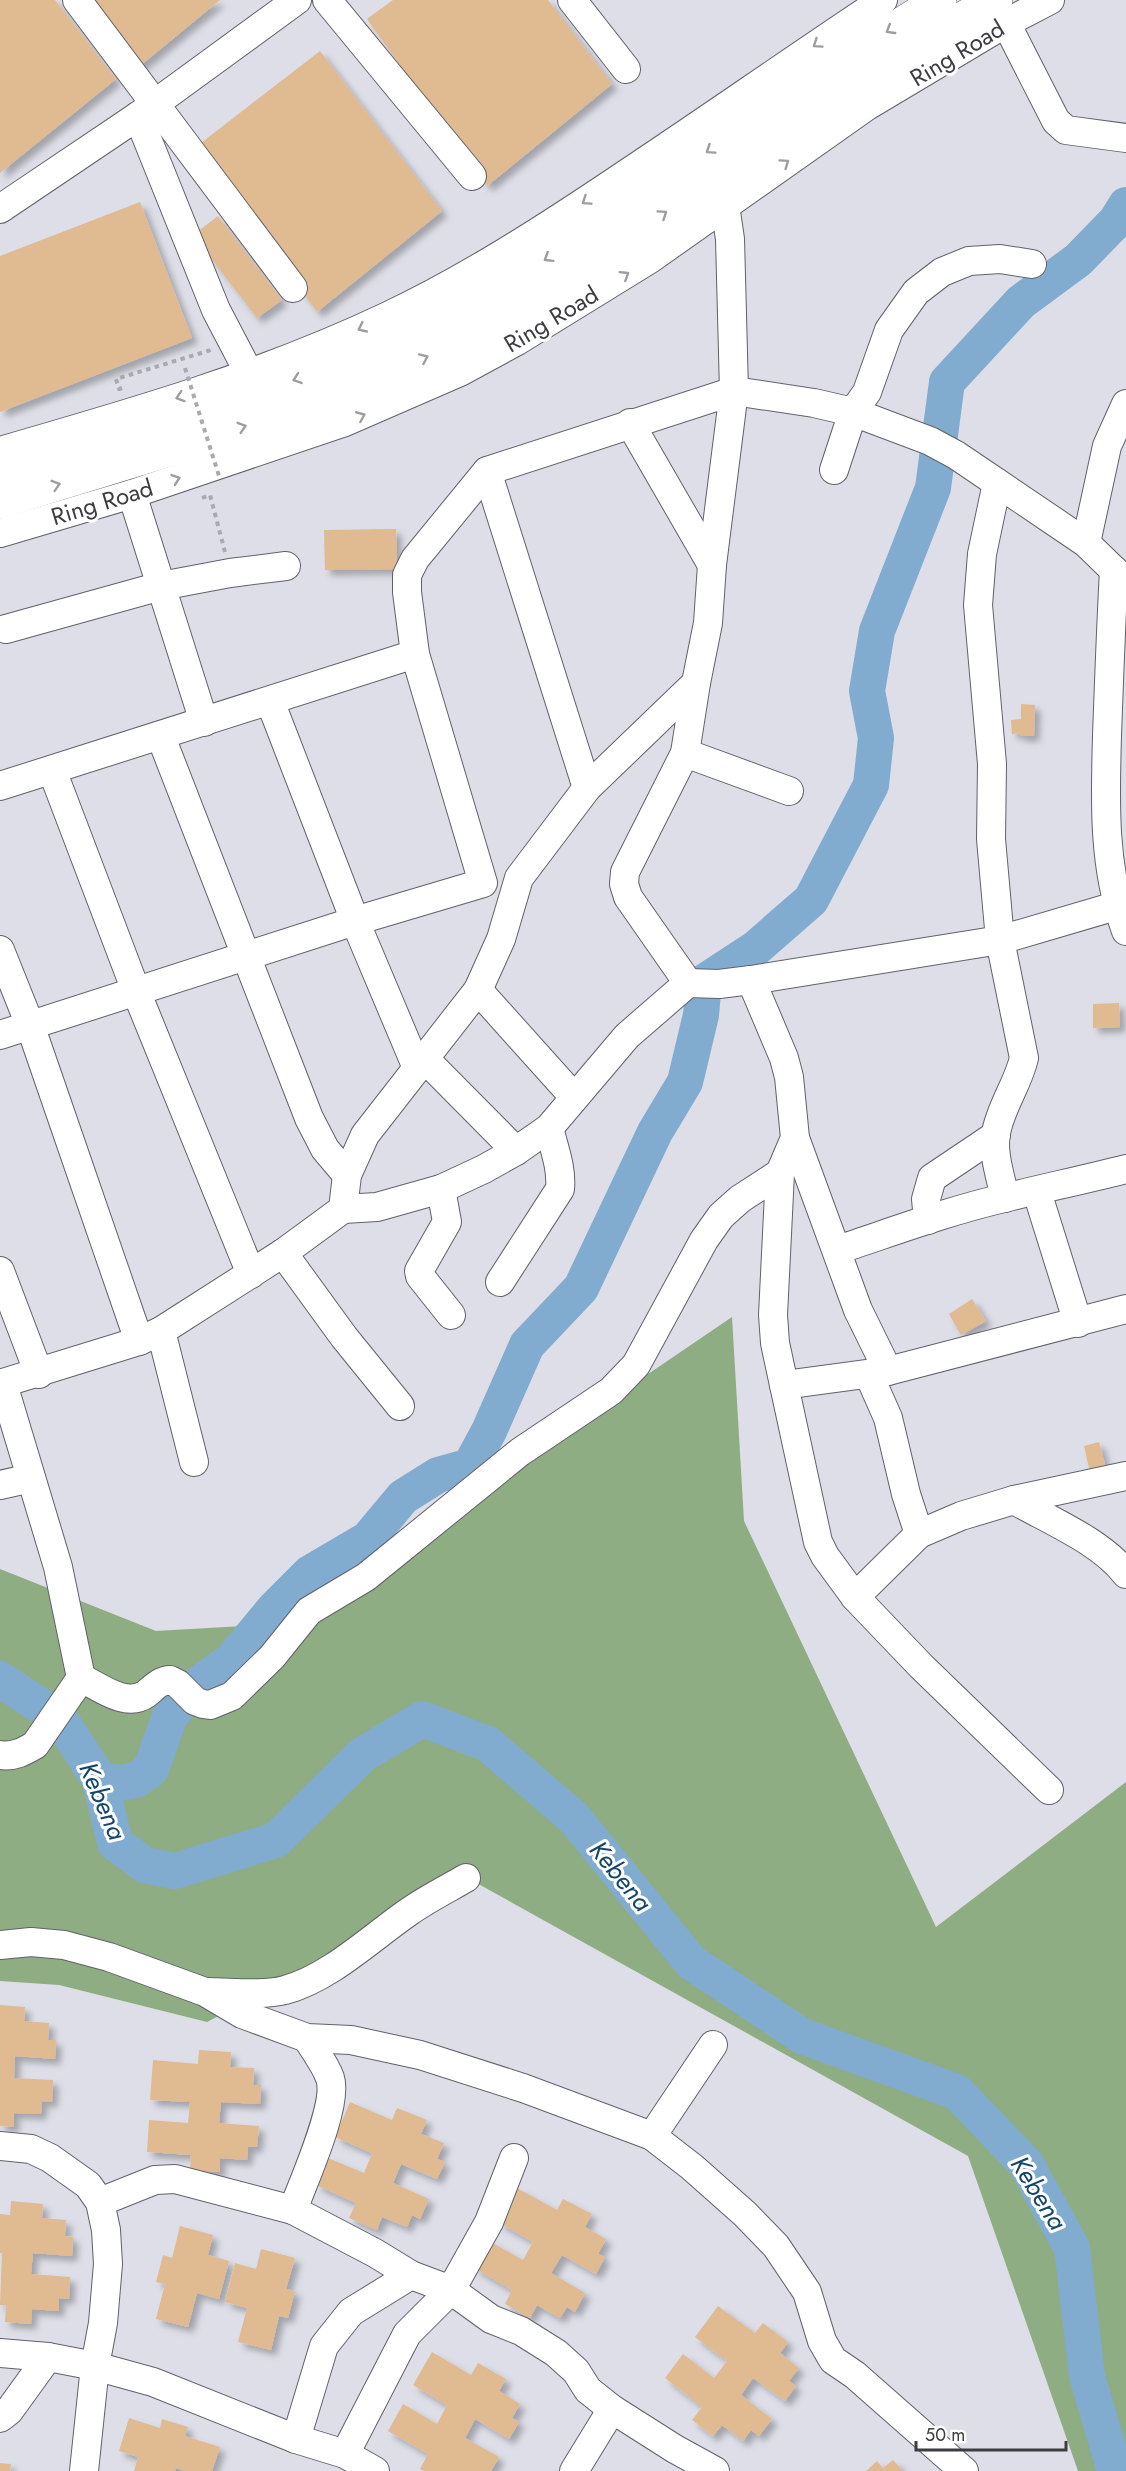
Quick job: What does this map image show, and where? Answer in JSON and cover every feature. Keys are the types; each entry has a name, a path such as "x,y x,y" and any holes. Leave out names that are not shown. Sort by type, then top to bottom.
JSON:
{"highway":[{"path":"0,474 299,379 384,347 444,317 494,291 552,255 853,53 940,0"},
{"name":"Ring Road","path":"0,502 304,408 375,381 451,346 538,298 839,94 1001,11"}],"street":[{"path":"77,0 146,110 293,288"},
{"path":"1,206 146,110 297,0"},
{"path":"327,0 472,176"},
{"path":"572,0 626,69"},
{"path":"0,451 250,375 391,315 548,226 884,0"},
{"name":"Ring Road","path":"0,533 132,494 345,423 460,372 517,341 650,259 1001,11 1050,0"},
{"path":"1001,11 1056,121 1066,130 1126,138"},
{"path":"146,110 216,310 250,375"},
{"path":"702,984 628,897 624,884 625,872 685,753 708,623 712,565 734,390 730,239 726,205"},
{"path":"834,470 853,412 867,392 889,330 916,292 942,272 969,261 1000,259 1032,264"},
{"path":"3,1760 29,1748 44,1734 73,1688 58,1567 2,1384 39,1374 150,1336 251,1274 344,1209 377,1207 441,1189 484,1169 549,1128 627,1036 702,984 751,981 1000,939 1123,913 1109,869 1106,801 1109,673 1120,576 1086,543 956,455 930,441 853,412 814,403 734,390 487,471 415,559 407,575 415,654 483,883"},
{"path":"1086,543 1107,446 1126,404"},
{"path":"630,423 712,565"},
{"path":"487,471 587,788"},
{"path":"997,483 982,554 978,605 992,764 991,839 1000,939 1024,1058 1021,1073 1002,1112 996,1135 1005,1198"},
{"path":"132,494 204,722"},
{"path":"6,629 161,586 230,573 286,566"},
{"path":"0,786 161,737 415,654"},
{"path":"344,1209 347,1175 365,1135 478,990 501,939 519,878 587,788 696,683"},
{"path":"270,702 355,921 421,1063 516,1150"},
{"path":"161,737 309,1118 325,1149 347,1175"},
{"path":"685,753 789,791"},
{"path":"52,770 135,991 251,1274"},
{"path":"0,1035 355,921 483,883 519,878"},
{"path":"0,950 150,1336 194,1462"},
{"path":"751,981 784,1058 789,1077 795,1138 858,1310 878,1373 906,1494 919,1534"},
{"path":"478,990 574,1097"},
{"path":"500,1282 560,1189 558,1161 549,1128"},
{"path":"928,1220 926,1199 932,1178 996,1135"},
{"path":"795,1138 780,1173 773,1315 775,1343 818,1542 825,1556 855,1597 921,1666 1049,1790"},
{"path":"837,1251 928,1220 1005,1198 1126,1169"},
{"path":"73,1688 130,1700 140,1698 163,1681 170,1680 186,1692 210,1704 232,1696 272,1657 309,1611 366,1577 520,1452 611,1390 636,1365 704,1240 721,1216 740,1199 780,1173"},
{"path":"441,1189 447,1222 419,1271 420,1276 451,1316"},
{"path":"1037,1192 1078,1323"},
{"path":"283,1253 344,1338 400,1406"},
{"path":"0,1271 39,1374"},
{"path":"784,1385 878,1373 1126,1309"},
{"path":"855,1597 919,1534 961,1516 1014,1500 1126,1476"},
{"path":"0,1485 31,1478"},
{"path":"1014,1500 1107,1555 1126,1574"},
{"path":"205,1992 264,1993 286,1989 309,1980 345,1958 412,1910 466,1878"},
{"path":"0,1945 31,1942 64,1945 109,1957 205,1992 242,2014 307,2038 351,2040 420,2055 523,2088 652,2136 692,2167 745,2214 776,2246 807,2292 822,2341 832,2360 855,2375 964,2471"},
{"path":"293,2210 330,2103 330,2079 307,2038"},
{"path":"652,2136 712,2045"},
{"path":"0,2146 31,2149 50,2158 88,2186 100,2202 106,2230 108,2264 103,2323 95,2366 84,2471"},
{"path":"345,2454 407,2334 451,2290 489,2222 513,2158"},
{"path":"100,2202 155,2180 175,2178 293,2210 375,2253 411,2275 451,2290 491,2319 521,2331 556,2353 576,2371 588,2390 612,2409 715,2471"},
{"path":"296,2439 324,2346 351,2312 411,2275"},
{"path":"0,2353 48,2357 95,2366 171,2389 296,2439 345,2454 375,2471"},
{"path":"0,2418 9,2411 48,2357"},
{"path":"574,2471 612,2409"}],"path":[{"path":"130,386 119,389 116,379 233,343"},
{"path":"174,371 185,368 220,479"},
{"path":"210,495 230,573"}],"green space":[{"path":"732,1317 744,1521 936,1927 1126,1782 1126,2471 1078,2471 968,2156 473,1881 207,2022 59,1985 0,1981 0,1569 156,1631 280,1624"}],"building":[{"path":"0,0 55,0 116,79 0,173"},
{"path":"84,0 220,0 135,70"},
{"path":"393,0 548,0 612,84 487,186 367,19"},
{"path":"320,51 442,211 317,312 197,146"},
{"path":"140,202 192,338 0,412 0,256"},
{"path":"218,216 282,300 257,318 193,235"},
{"path":"396,529 397,569 325,570 324,530"},
{"path":"1021,704 1035,705 1034,736 1020,736 1021,733 1012,734 1011,720 1021,719"},
{"path":"1119,1003 1120,1027 1093,1028 1093,1004"},
{"path":"972,1299 986,1321 961,1335 949,1314"},
{"path":"1099,1442 1106,1468 1090,1472 1084,1446"},
{"path":"0,2005 25,2007 24,2021 49,2023 48,2040 56,2040 55,2059 15,2056 14,2078 53,2080 52,2102 42,2101 41,2114 14,2113 14,2127 0,2126"},
{"path":"199,2050 231,2052 230,2067 254,2068 253,2085 261,2085 260,2104 221,2102 219,2123 259,2126 257,2147 248,2147 247,2160 220,2158 220,2172 190,2170 191,2155 147,2152 149,2120 188,2123 190,2102 150,2100 153,2060 198,2064"},
{"path":"350,2102 392,2120 397,2108 427,2120 421,2134 444,2143 437,2159 445,2162 437,2179 401,2164 393,2183 429,2199 420,2219 412,2215 407,2227 382,2217 377,2230 349,2218 356,2203 316,2185 328,2158 364,2173 372,2153 335,2137"},
{"path":"517,2188 557,2210 563,2199 592,2214 585,2227 606,2239 598,2254 605,2257 596,2274 562,2255 551,2273 585,2293 575,2312 567,2307 560,2318 537,2305 530,2318 505,2304 512,2290 474,2268 489,2241 523,2260 533,2242 498,2222"},
{"path":"11,2201 43,2204 42,2218 66,2220 65,2236 73,2237 72,2256 33,2253 31,2274 70,2277 69,2299 59,2298 59,2311 32,2309 31,2324 5,2322 6,2305 0,2305 2,2253 0,2253 0,2214 10,2215"},
{"path":"180,2226 213,2235 208,2255 229,2261 219,2299 197,2293 188,2327 156,2319 165,2284 156,2282 163,2255 172,2258"},
{"path":"261,2249 295,2258 286,2289 295,2291 288,2318 279,2316 271,2350 238,2342 247,2308 225,2302 235,2263 256,2269"},
{"path":"718,2306 755,2333 763,2323 788,2342 780,2353 799,2368 789,2381 796,2386 785,2401 753,2378 741,2395 772,2419 759,2436 751,2430 743,2441 722,2425 713,2436 692,2420 702,2407 665,2378 683,2354 714,2378 727,2361 695,2337"},
{"path":"432,2352 471,2375 478,2363 506,2379 499,2391 520,2404 512,2418 519,2422 509,2439 475,2419 465,2438 499,2457 491,2471 424,2471 420,2469 428,2454 388,2431 403,2404 437,2424 447,2405 413,2385"},
{"path":"129,2418 160,2428 162,2419 188,2427 185,2436 220,2447 212,2471 185,2471 176,2468 175,2471 134,2471 138,2457 119,2451"},
{"path":"893,2460 903,2471 866,2471 877,2461 883,2468"},
{"path":"0,2463 11,2464 10,2471 0,2471"}],"waterway":[{"path":"100,1780 122,1783 136,1780 151,1769 169,1718 189,1691 231,1661 274,1609 310,1573 368,1539 403,1497 438,1475 470,1466 489,1431 527,1345 581,1288 655,1132 685,1082 701,1015 704,982 756,948 811,900 871,785 876,738 867,691 877,631 933,488 947,382 1021,302 1078,260 1116,221 1126,205"},
{"name":"Kebena","path":"0,1679 59,1718 100,1780 115,1843 145,1865 175,1871 276,1840 362,1755 422,1719 488,1744 574,1818 691,1962 802,2036 957,2092 1026,2164 1072,2248 1087,2376 1115,2471"}]}
